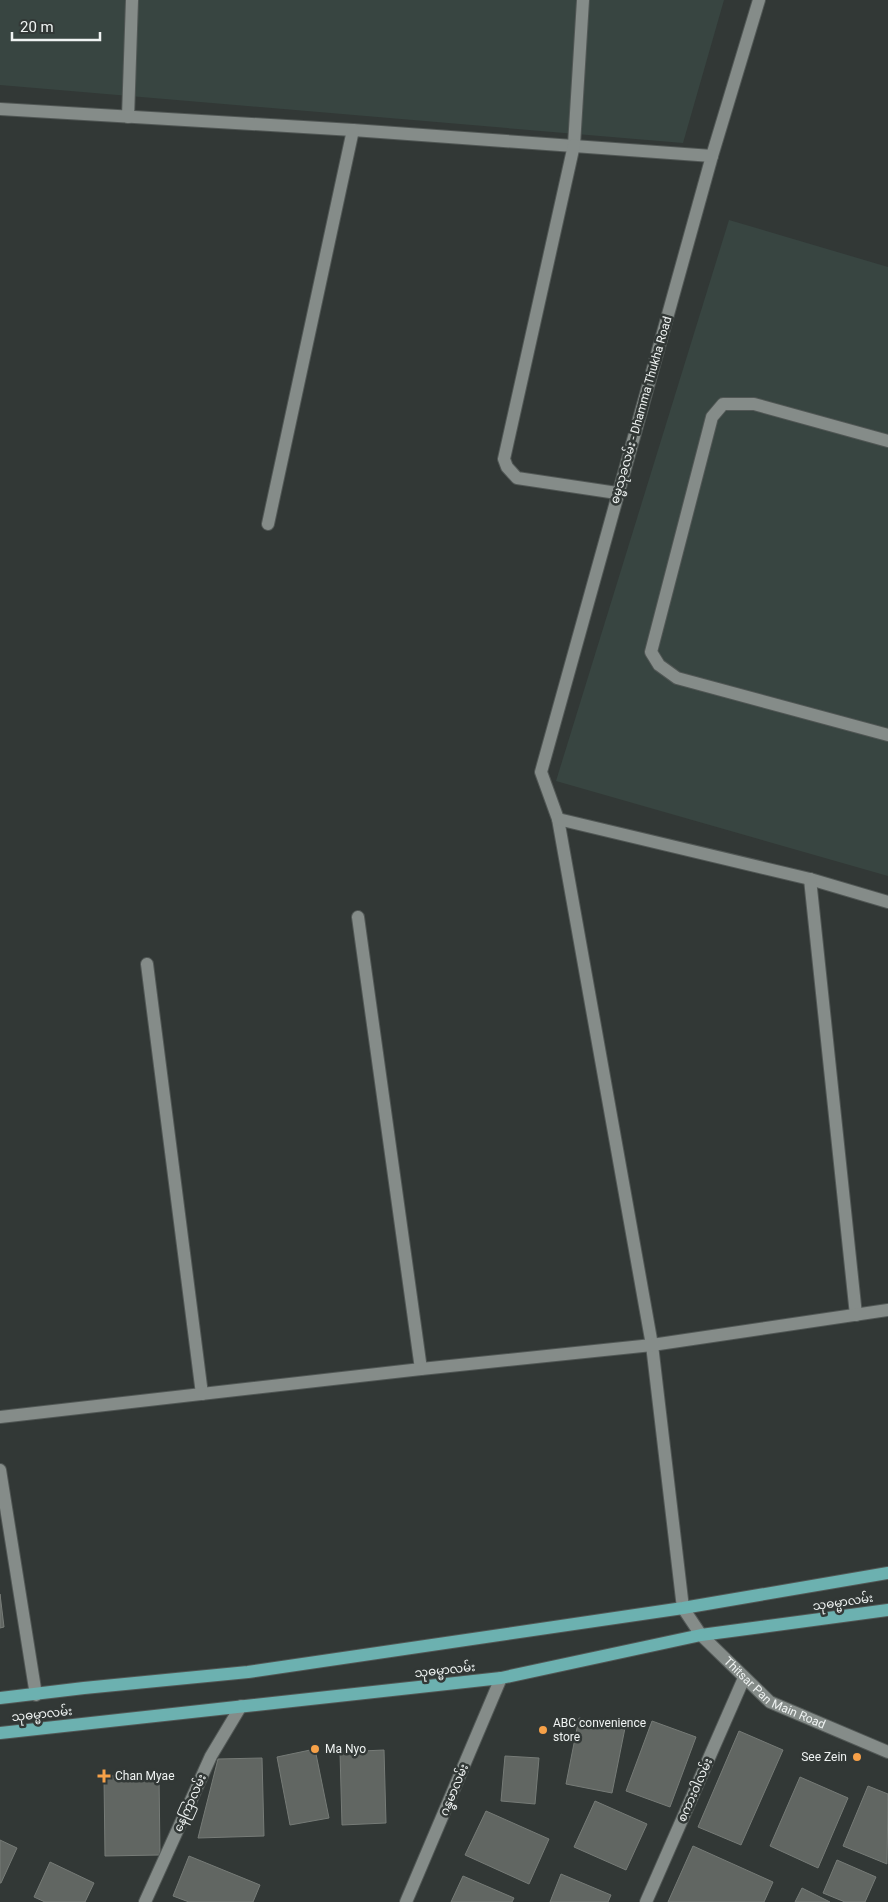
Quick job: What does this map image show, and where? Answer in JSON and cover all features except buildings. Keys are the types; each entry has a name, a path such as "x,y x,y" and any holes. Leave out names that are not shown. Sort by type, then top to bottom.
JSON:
{"main road":[{"name":"သုဓမ္မာလမ်း","path":"0,1698 248,1672 683,1608 888,1573"},
{"name":"သုဓမ္မာလမ်း","path":"0,1733 501,1678 701,1635 888,1610"}],"street":[{"path":"128,117 132,0"},
{"path":"583,0 574,145 504,459 507,467 517,478 617,493"},
{"name":"ဓမ္မသုခလမ်း - Dhamma Thukha Road","path":"683,1608 652,1345 558,820 541,772 712,156 759,0"},
{"path":"0,109 353,130 712,156"},
{"path":"268,524 353,130"},
{"path":"888,441 754,404 722,404 712,417 650,652 659,664 677,678 888,735"},
{"path":"558,820 810,879 888,902"},
{"path":"810,879 856,1315"},
{"path":"358,917 421,1369"},
{"path":"147,964 202,1394"},
{"path":"0,1417 421,1369 652,1345 888,1310"},
{"path":"0,1470 36,1695"},
{"name":"Thitsar Pan Main Road","path":"683,1608 701,1635 770,1702 888,1752"},
{"name":"ဂန္ဓမာလမ်း","path":"406,1902 501,1678"},
{"name":"စကားဝါလမ်း","path":"646,1902 744,1678"},
{"name":"နေကြာလမ်း","path":"145,1902 211,1756 241,1706"}],"shaded area":[{"path":"0,0 724,0 683,143 0,85"},
{"path":"729,220 888,267 888,876 556,781"}],"place":[{"name":"ABC convenience store","path":"543,1730"},
{"name":"Ma Nyo","path":"315,1749"},
{"name":"See Zein","path":"857,1757"},
{"name":"Chan Myae","path":"104,1776"}]}
